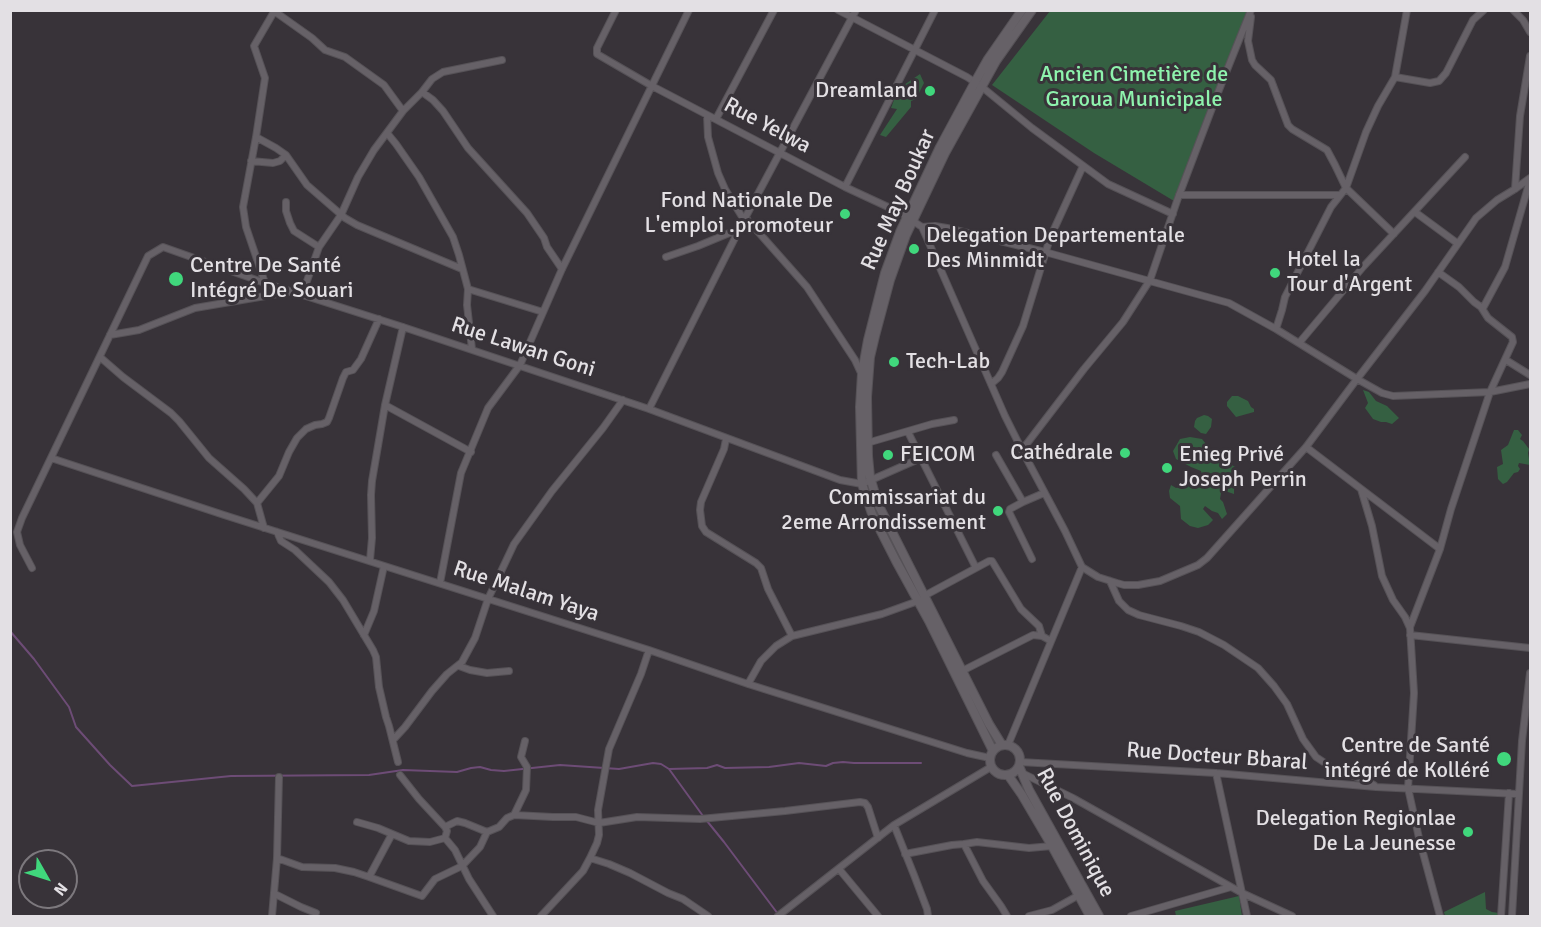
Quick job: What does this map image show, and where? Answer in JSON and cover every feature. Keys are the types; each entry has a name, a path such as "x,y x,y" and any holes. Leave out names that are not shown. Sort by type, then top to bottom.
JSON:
{"main road":[{"name":"Rue May Boukar","path":"978,84 988,59 1022,10"},
{"name":"Rue May Boukar","path":"1005,745 989,724 962,671 883,536 873,514 866,482 860,433 862,373 870,328 885,273 894,247 940,147 978,84 1032,10"},
{"name":"Rue May Boukar","path":"866,482 870,357 881,308 909,218"},
{"name":"Rue May Boukar","path":"921,598 929,621 991,758"},
{"path":"1005,745 1018,751 1020,767 1008,775 998,774 991,758 1005,745"},
{"name":"Rue Dominique","path":"1020,767 1029,790 1099,916"},
{"name":"Rue Dominique","path":"1008,775 1052,846 1090,916"}],"street":[{"name":"Rue Yelwa","path":"616,10 597,48 597,54 652,86 845,188 909,218 922,227"},
{"path":"440,583 461,473 488,408 520,365 562,269 689,10"},
{"path":"716,119 774,10"},
{"path":"838,10 978,84 1032,128 1116,189 1173,214"},
{"path":"649,409 740,228 856,10"},
{"path":"845,188 935,10"},
{"path":"1251,10 1248,41 1252,60 1271,80 1288,124 1292,129 1327,150 1346,188 1394,234"},
{"path":"1022,450 1123,322 1150,280 1179,195 1251,10"},
{"path":"1276,329 1284,297 1330,207 1346,188 1366,132 1395,76 1407,10"},
{"path":"1395,76 1430,83 1439,81 1446,73 1473,20 1484,10"},
{"path":"1513,10 1530,32"},
{"path":"265,283 246,227 243,207 265,78 254,46 274,11 326,50 345,57 384,85 403,111"},
{"path":"1515,189 1520,116 1530,56"},
{"path":"302,295 319,247 340,215 374,150 403,111 432,79 443,72 502,60"},
{"path":"422,92 433,100 468,148 527,213 562,269"},
{"path":"707,115 708,137 725,189 745,219 807,287 862,373"},
{"path":"387,134 419,177 453,237 468,289 467,305 472,349"},
{"path":"256,137 286,155 307,185 340,215 357,225 462,269"},
{"path":"251,161 273,164 286,155"},
{"path":"1299,343 1340,293 1465,157"},
{"path":"992,384 1002,372 1023,326 1059,215 1083,166"},
{"path":"1530,179 1497,200 1476,218 1400,325 1357,379 1306,447 1202,562 1154,583 1131,585 1098,577 1082,567 1005,416 922,227 947,228 1046,252 1229,303 1357,379 1382,393 1393,396 1490,393 1530,384"},
{"path":"1483,308 1505,267 1530,179"},
{"path":"1179,195 1340,195"},
{"path":"286,202 286,211 294,231 319,247"},
{"path":"1414,212 1457,243"},
{"path":"666,257 740,228"},
{"name":"Rue Lawan Goni","path":"110,335 148,256 163,247 291,292 623,400 840,480 866,482"},
{"path":"1410,632 1440,549 1490,393 1513,342 1512,337 1488,318 1483,308 1438,272"},
{"path":"468,289 543,312"},
{"path":"32,568 20,545 17,531 110,335 139,330 195,308 291,292"},
{"path":"257,503 279,476 297,438 306,429 327,422 346,372 353,370 361,359 379,319"},
{"path":"370,561 372,488 384,405 403,327"},
{"path":"100,357 171,413 209,458 244,489 257,503 264,528"},
{"path":"1506,360 1530,375"},
{"path":"393,740 447,674 462,662 469,651 488,599 514,544 623,400"},
{"path":"384,405 471,452"},
{"path":"867,443 954,420"},
{"path":"908,432 976,568"},
{"path":"726,439 724,449 701,502 702,526 706,532 761,568 768,589 792,636"},
{"path":"1306,447 1440,549"},
{"path":"996,455 1023,502"},
{"name":"Rue Malam Yaya","path":"51,458 649,650 748,684 967,753 991,758"},
{"path":"866,482 921,458"},
{"path":"1361,489 1372,526 1382,576 1393,600 1405,617 1410,632 1414,693 1408,788 1440,916"},
{"path":"1032,559 1008,512 1023,502 1044,493"},
{"path":"277,532 281,541 295,550 329,582 364,635 375,657 379,687 398,762"},
{"path":"748,684 761,661 776,646 792,636 882,614 921,598 989,561 992,561 1021,609 1039,626 1042,636"},
{"path":"364,635 374,611 384,566"},
{"path":"1005,745 1052,641 1082,567"},
{"path":"1110,581 1119,601 1128,610 1199,632 1224,645 1258,668 1287,704 1303,739 1316,757 1335,769 1376,786"},
{"path":"1410,632 1530,648"},
{"path":"962,671 1033,635 1052,641"},
{"path":"541,916 583,871 597,843 598,810 609,749 649,650"},
{"path":"459,666 487,673 509,671"},
{"path":"1512,916 1518,794 1530,673"},
{"path":"514,815 526,790 527,770 521,757 525,741"},
{"path":"778,916 894,825 991,758"},
{"path":"1020,767 1242,893 1292,916"},
{"name":"Rue Docteur Bbaral","path":"1020,767 1216,773 1376,786 1518,794"},
{"path":"1216,773 1248,916"},
{"path":"400,775 445,827 447,831 445,838"},
{"path":"272,916 278,858 279,777"},
{"path":"1501,916 1509,793"},
{"path":"278,858 302,867 335,868 354,872 422,896 435,879 462,866 480,847 487,832 499,827 507,818 514,815 576,817 599,822 637,817 700,819 785,812 860,802 865,803 868,807 878,838"},
{"path":"445,827 457,821 487,832"},
{"path":"357,822 409,841 422,842 445,838"},
{"path":"894,825 928,916"},
{"path":"369,877 392,834"},
{"path":"445,838 455,850 462,866 493,916"},
{"path":"905,854 977,842 1029,848 1052,846"},
{"path":"964,844 983,881 1007,916"},
{"path":"590,858 630,873 683,899 708,916"},
{"path":"839,869 878,916"},
{"path":"1131,916 1231,886"},
{"path":"274,894 316,913"},
{"path":"1029,916 1052,910 1079,895"}],"green space":[{"name":"Ancien Cimetière de Garoua Municipale","path":"1050,11 1247,11 1174,201 1094,153 992,85"},
{"path":"920,74 924,83 916,99 911,101 911,107 886,137 880,135 897,109 891,108 898,89"},
{"path":"1363,390 1369,392 1376,401 1387,406 1399,418 1392,424 1373,419 1365,408 1368,403"},
{"path":"1232,396 1248,401 1254,412 1236,417 1227,406"},
{"path":"1204,415 1212,419 1211,427 1206,434 1194,427 1197,418"},
{"path":"1514,430 1518,430 1522,435 1520,439 1529,449 1530,465 1519,463 1518,472 1503,484 1498,479 1497,467 1503,464 1501,450 1508,445"},
{"path":"1190,437 1202,439 1206,444 1206,453 1217,455 1238,469 1241,476 1241,484 1234,489 1234,494 1225,491 1221,493 1220,499 1227,514 1222,519 1218,513 1205,506 1203,509 1213,520 1208,525 1198,528 1190,526 1181,519 1180,506 1170,498 1169,491 1171,485 1176,488 1180,487 1185,476 1194,479 1202,477 1201,471 1176,459 1173,451 1180,439"},
{"path":"1485,892 1486,909 1499,913 1498,916 1445,916 1444,912"},
{"path":"1239,896 1242,916 1176,916 1175,911"}],"waterway":[{"path":"10,631 69,707 76,727 132,786 231,776 369,775 403,770 457,772 480,767 504,771 560,765 619,769 653,763 661,764 669,769 707,768 717,765 725,768 769,767 799,763 826,766 843,762 921,763"},
{"path":"669,769 703,816"},
{"path":"707,821 778,914"}],"place":[{"name":"Dreamland","path":"930,91"},
{"name":"Fond Nationale De L'emploi .promoteur","path":"845,214"},
{"name":"Delegation Departementale Des Minmidt","path":"914,249"},
{"name":"Hotel la Tour d'Argent","path":"1275,273"},
{"name":"Centre De Santé Intégré De Souari","path":"176,279"},
{"name":"Tech-Lab","path":"894,362"},
{"name":"Cathédrale","path":"1125,453"},
{"name":"FEICOM","path":"888,455"},
{"name":"Enieg Privé Joseph Perrin","path":"1167,468"},
{"name":"Commissariat du 2eme Arrondissement","path":"998,511"},
{"name":"Centre de Santé intégré de Kolléré","path":"1504,759"},
{"name":"Delegation Regionlae De La Jeunesse","path":"1468,832"}]}
